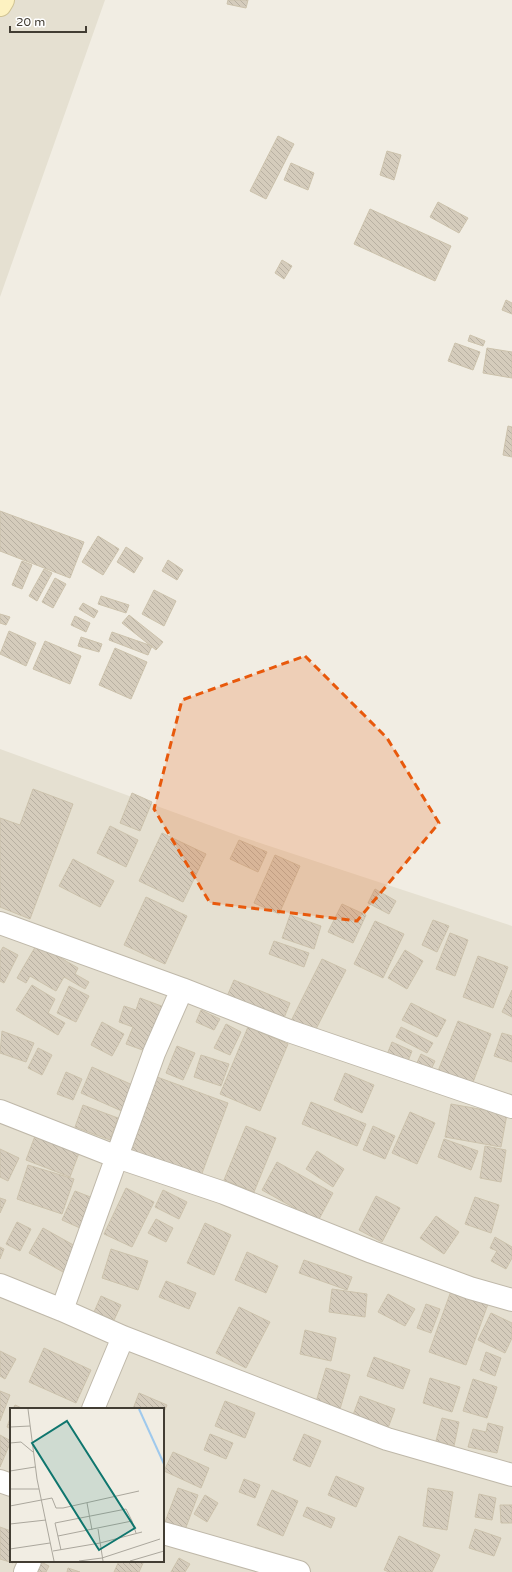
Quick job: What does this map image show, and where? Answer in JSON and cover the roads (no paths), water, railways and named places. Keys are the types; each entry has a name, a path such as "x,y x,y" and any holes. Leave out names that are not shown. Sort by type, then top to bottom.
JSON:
{"main road":[{"path":"0,5 2,0"}],"street":[{"path":"0,923 182,989 289,1031 512,1107"},
{"path":"62,1310 154,1053 182,989"},
{"path":"0,1110 117,1157 224,1193 372,1252 470,1288 512,1300"},
{"path":"0,1285 123,1337 387,1439 512,1475"},
{"path":"93,1408 123,1337"},
{"path":"0,1481 10,1485"},
{"path":"164,1533 299,1572"},
{"path":"25,1572 30,1562"}]}
